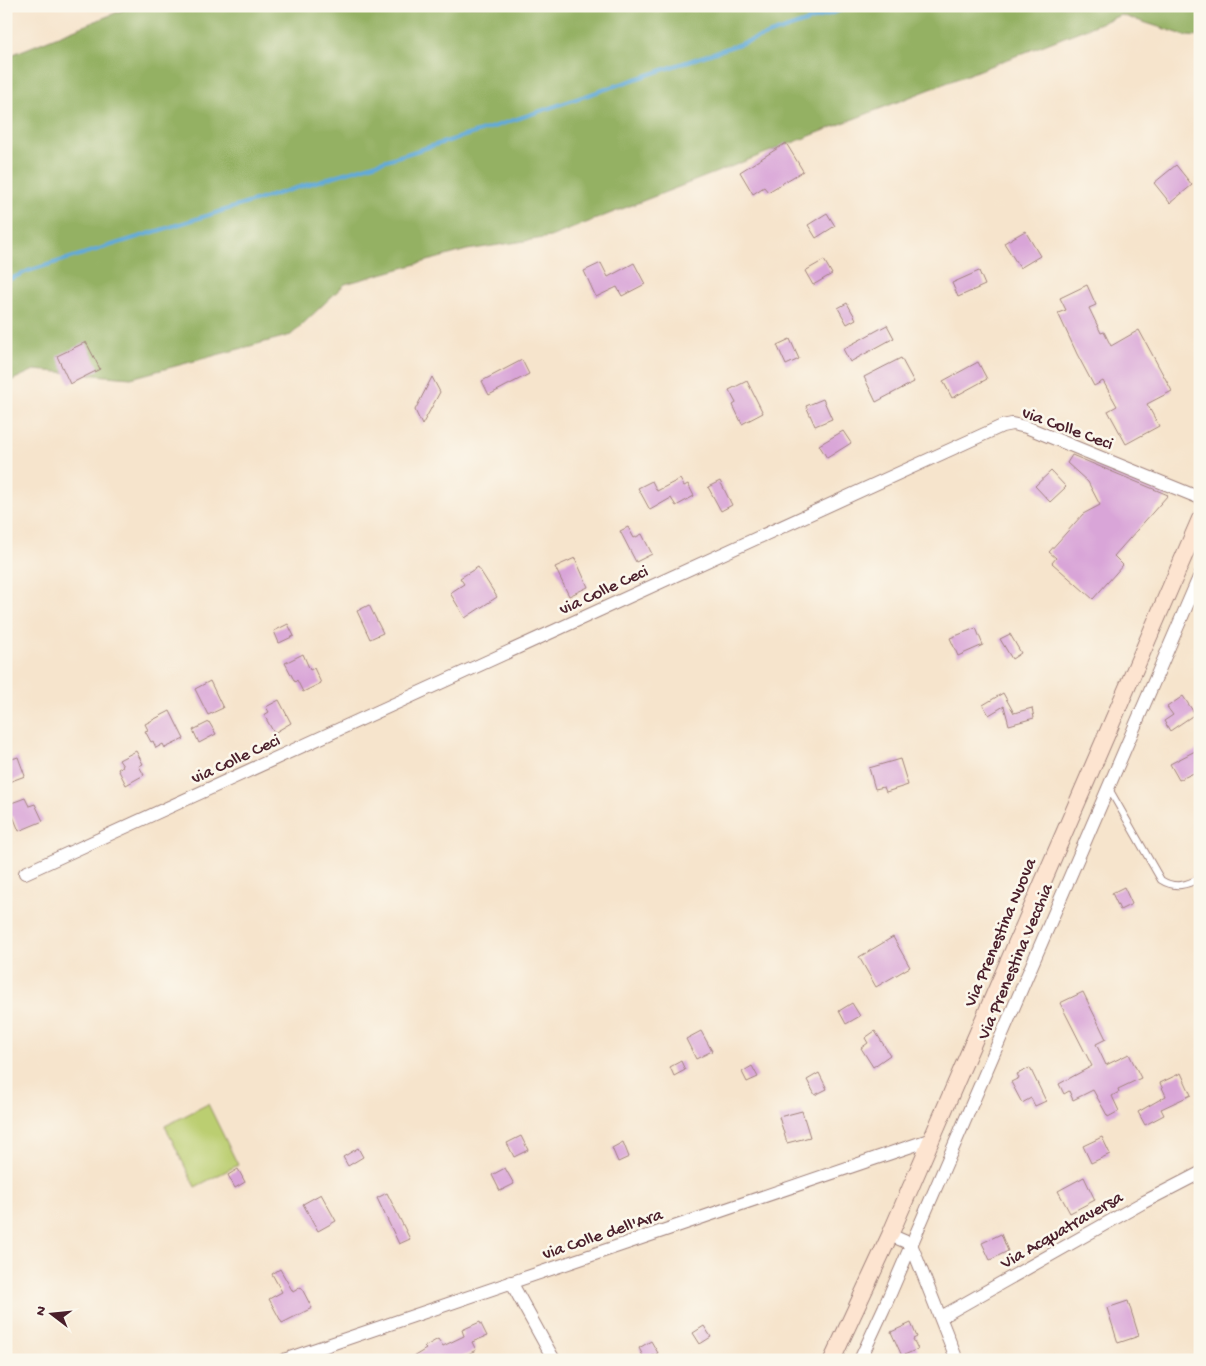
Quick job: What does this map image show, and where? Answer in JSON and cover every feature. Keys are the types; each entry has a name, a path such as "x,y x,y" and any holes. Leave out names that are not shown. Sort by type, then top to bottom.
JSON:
{"main road":[{"name":"Via Prenestina Nuova","path":"832,1360 890,1235 1200,519"}],"street":[{"name":"via Colle Ceci","path":"25,873 1006,425 1026,427 1200,498"},
{"name":"Via Prenestina Vecchia","path":"860,1360 1200,575"},
{"name":"via Colle dell'Ara","path":"284,1360 932,1139"},
{"name":"Via Acquatraversa","path":"941,1318 1144,1202 1200,1173"},
{"path":"890,1235 911,1244 957,1360"},
{"path":"511,1282 554,1360"}],"lane":[{"path":"1108,787 1161,880 1178,886 1200,878"}],"green space":[{"path":"133,6 1200,6 1200,37 1187,36 1121,15 550,237 467,250 345,284 291,335 131,378 34,370 6,383 6,57"},
{"path":"208,1104 238,1165 195,1187 165,1126"}],"building":[{"path":"786,143 803,171 768,192 764,187 753,194 740,172"},
{"path":"1176,165 1192,185 1170,203 1154,183"},
{"path":"827,213 835,226 816,238 808,225"},
{"path":"1025,231 1040,256 1020,268 1004,243"},
{"path":"824,260 832,274 813,285 805,271"},
{"path":"601,263 608,277 634,263 645,284 622,296 617,287 596,297 584,271"},
{"path":"979,271 985,285 958,297 952,283"},
{"path":"1087,285 1096,305 1089,308 1101,333 1104,332 1111,346 1139,330 1172,391 1147,404 1159,426 1126,444 1108,411 1117,406 1103,381 1094,386 1058,313 1066,310 1060,298"},
{"path":"847,303 856,319 847,324 838,308"},
{"path":"887,325 894,338 850,362 843,349"},
{"path":"790,339 799,359 786,365 777,345"},
{"path":"86,342 100,369 70,384 57,356"},
{"path":"901,358 914,382 876,402 864,377"},
{"path":"522,360 529,374 489,395 482,381"},
{"path":"978,362 987,379 952,398 943,381"},
{"path":"432,377 440,392 422,425 415,410"},
{"path":"747,381 763,413 742,424 733,405 736,403 729,390"},
{"path":"823,399 832,419 815,426 806,406"},
{"path":"843,431 851,443 827,458 819,445"},
{"path":"1072,455 1168,495 1114,556 1123,565 1093,599 1052,563 1056,558 1049,552 1083,514 1100,505 1088,482 1067,463"},
{"path":"1051,471 1066,487 1050,502 1035,486"},
{"path":"680,479 684,486 688,484 694,496 676,506 671,498 650,510 638,488 652,481 657,491"},
{"path":"720,481 732,505 721,511 708,487"},
{"path":"628,527 634,538 642,534 652,554 636,562 620,531"},
{"path":"575,558 588,587 569,596 555,567"},
{"path":"478,567 497,597 465,618 450,593 464,584 460,578"},
{"path":"369,605 383,633 370,639 357,611"},
{"path":"288,624 294,636 279,643 274,631"},
{"path":"976,628 983,645 958,656 950,638"},
{"path":"1010,634 1021,653 1012,659 1000,639"},
{"path":"303,654 310,670 314,668 321,683 303,692 297,680 295,682 285,663"},
{"path":"210,681 223,708 208,715 195,689"},
{"path":"1003,693 1014,713 1032,708 1034,718 1009,725 1004,706 989,715 983,705"},
{"path":"1183,696 1195,714 1170,731 1164,721 1173,715 1167,707"},
{"path":"279,700 291,723 274,733 264,715 269,712 266,707"},
{"path":"170,711 184,739 165,748 163,744 156,748 145,731 148,730 145,724"},
{"path":"209,722 216,734 199,743 193,730"},
{"path":"1197,750 1200,755 1200,770 1179,780 1170,764"},
{"path":"136,751 143,764 139,766 144,775 126,785 118,769 123,766 119,760"},
{"path":"18,757 25,776 6,783 6,761"},
{"path":"900,759 908,785 886,792 884,787 875,789 869,768"},
{"path":"25,798 29,806 35,804 43,821 19,831 13,816 6,819 6,805"},
{"path":"1124,887 1132,904 1120,910 1112,893"},
{"path":"893,937 910,967 876,987 859,957"},
{"path":"1083,992 1106,1039 1096,1044 1106,1065 1129,1054 1141,1078 1118,1089 1119,1092 1112,1096 1119,1111 1108,1117 1093,1090 1073,1100 1069,1091 1064,1094 1059,1084 1092,1066 1060,1003"},
{"path":"852,1003 860,1016 846,1024 839,1011"},
{"path":"701,1031 712,1051 696,1059 686,1039"},
{"path":"875,1031 890,1055 873,1067 861,1048 868,1043 865,1038"},
{"path":"681,1061 685,1070 674,1076 670,1067"},
{"path":"752,1066 758,1077 747,1082 742,1072"},
{"path":"1030,1068 1046,1101 1035,1106 1031,1098 1022,1103 1011,1082 1019,1078 1017,1074"},
{"path":"819,1073 827,1089 815,1095 807,1080"},
{"path":"1181,1073 1191,1095 1161,1109 1164,1115 1145,1125 1138,1112 1166,1096 1160,1083"},
{"path":"802,1111 810,1137 787,1143 779,1117"},
{"path":"521,1136 528,1150 514,1157 507,1143"},
{"path":"1102,1137 1110,1154 1091,1163 1083,1146"},
{"path":"623,1142 629,1157 618,1162 612,1148"},
{"path":"358,1148 363,1157 348,1166 343,1157"},
{"path":"505,1168 514,1184 500,1191 492,1175"},
{"path":"238,1169 245,1182 235,1188 228,1175"},
{"path":"1084,1177 1095,1200 1070,1213 1058,1191"},
{"path":"387,1193 410,1239 399,1244 377,1198"},
{"path":"321,1194 336,1221 318,1231 303,1204"},
{"path":"1001,1234 1008,1251 990,1260 982,1243"},
{"path":"280,1269 293,1292 301,1287 312,1308 282,1323 269,1299 282,1292 272,1274"},
{"path":"1128,1301 1139,1336 1118,1343 1107,1308"},
{"path":"480,1322 487,1336 472,1342 476,1350 456,1360 408,1360 438,1339 443,1346 464,1336 462,1330"},
{"path":"911,1323 917,1337 913,1339 918,1349 902,1356 891,1332"},
{"path":"704,1326 711,1337 700,1344 693,1333"},
{"path":"651,1341 658,1353 645,1360 639,1348"}],"waterway":[{"path":"6,281 28,271 487,129 853,6"}]}
